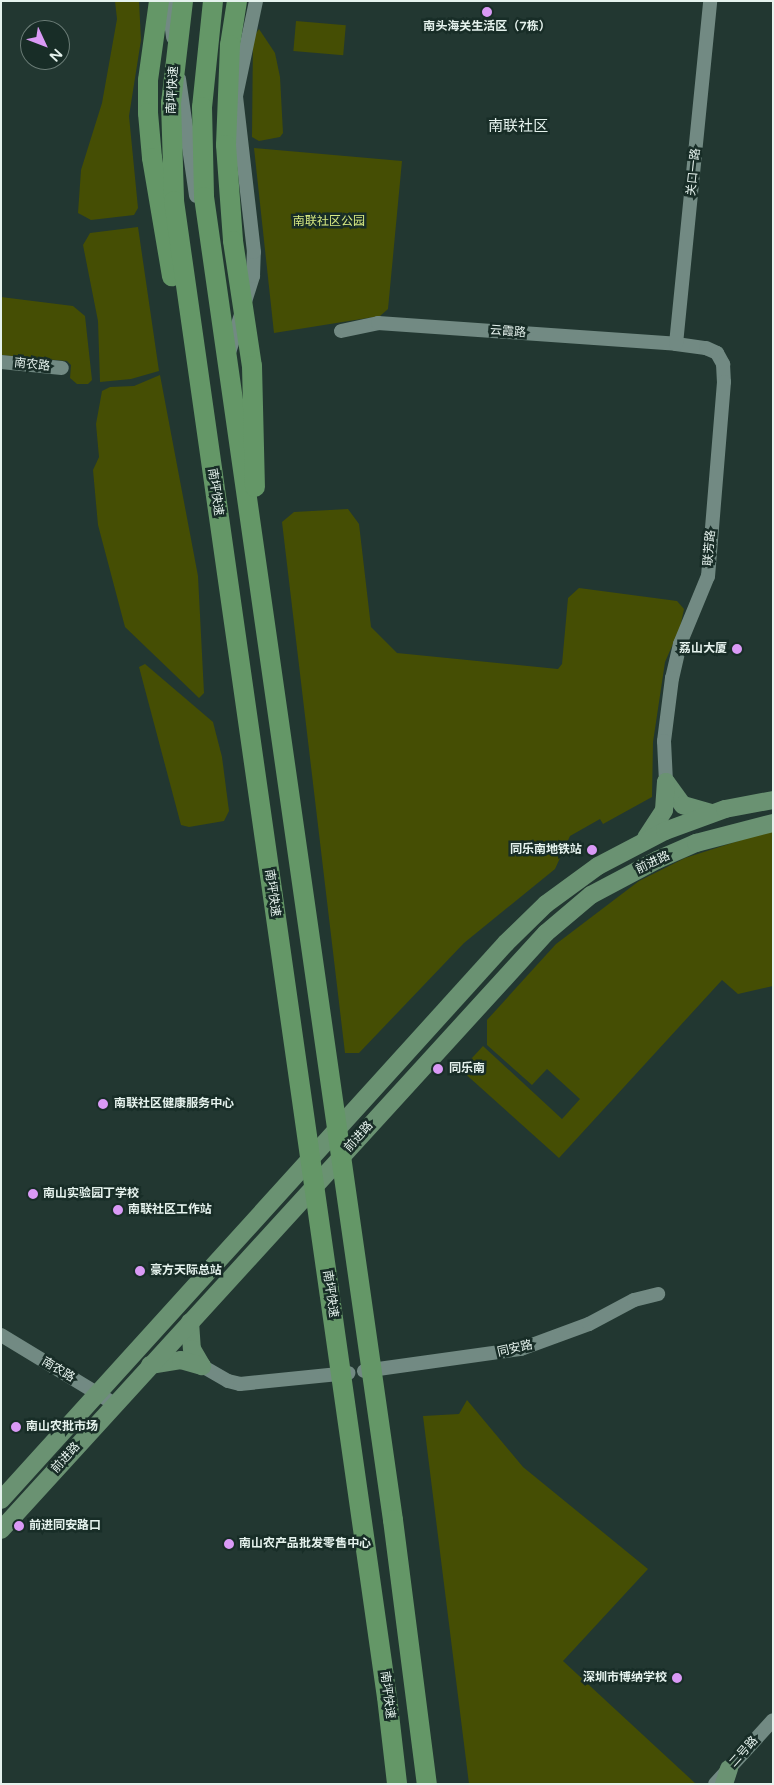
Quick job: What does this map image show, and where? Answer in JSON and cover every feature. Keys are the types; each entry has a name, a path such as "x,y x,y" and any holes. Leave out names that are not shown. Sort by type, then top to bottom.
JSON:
{"highway":[{"path":"159,1 148,80 152,158 170,268 197,372"},
{"name":"南坪快速","path":"183,1 171,103 174,201 355,1467 397,1784"},
{"path":"213,1 202,107 204,197 390,1500 427,1784"},
{"path":"237,1 230,45 226,145 233,241 252,366 256,464 253,542"}],"main road":[{"path":"666,782 683,805 712,813"},
{"path":"644,840 664,810 666,782"},
{"path":"771,800 764,805 762,812 764,819 773,823"},
{"name":"前进路","path":"1,1500 96,1393 525,924 567,886 644,840 712,813 771,800"},
{"path":"733,807 741,808 748,817 746,825 739,831"},
{"name":"前进路","path":"1,1530 546,933 592,896 625,876 696,844 773,823"},
{"path":"190,1322 192,1349 202,1366"},
{"path":"150,1365 181,1360 202,1366"}],"street":[{"path":"168,1 323,1048"},
{"path":"222,373 253,276 254,252 236,96 256,1"},
{"name":"关口一路","path":"676,344 710,1"},
{"name":"云霞路","path":"341,331 378,323 676,344"},
{"name":"联芳路","path":"666,782 664,741 672,678 680,644 708,576 724,371 721,358 712,350 676,344"},
{"name":"南农路","path":"1,362 62,368"},
{"name":"同安路","path":"363,1371 521,1349 589,1324 634,1300 658,1294"},
{"name":"南农路","path":"1,1335 115,1404"},
{"path":"202,1366 228,1381 240,1384 348,1373"},
{"name":"二号路","path":"715,1784 726,1776 773,1720"}],"green space":[{"path":"115,1 139,1 141,40 129,116 138,208 134,215 91,220 78,213 81,170 102,103 117,19"},
{"path":"296,21 346,25 343,55 293,51"},
{"path":"259,29 275,53 280,77 283,133 280,137 259,141 252,137 253,37"},
{"name":"南联社区公园","path":"254,148 402,161 388,309 380,316 274,333"},
{"path":"138,227 159,371 131,379 100,382 98,321 83,245 90,233"},
{"path":"1,297 73,306 85,316 92,380 88,384 77,384 70,378 71,365 67,361 1,355"},
{"path":"160,375 198,576 204,693 199,698 125,627 98,525 93,470 99,457 96,424 102,391 110,387 134,386"},
{"path":"348,509 359,524 371,627 397,653 558,669 562,664 568,598 579,588 677,601 684,609 680,628 665,662 653,742 652,797 603,824 600,819 570,836 555,869 464,943 359,1053 345,1053 282,522 294,512"},
{"path":"145,664 213,722 222,757 229,811 224,821 189,827 181,825 139,667"},
{"path":"773,830 773,986 738,994 722,980 559,1158 461,1070 483,1046 562,1119 580,1099 547,1069 532,1085 487,1045 487,1020 556,944 639,881 685,858"},
{"path":"467,1400 523,1467 648,1569 563,1661 696,1784 469,1784 423,1416 459,1414"}],"place":[{"name":"南头海关生活区（7栋）","path":"487,12"},
{"name":"荔山大厦","path":"737,649"},
{"name":"同乐南地铁站","path":"592,850"},
{"name":"同乐南","path":"438,1069"},
{"name":"南联社区健康服务中心","path":"103,1104"},
{"name":"南山实验园丁学校","path":"33,1194"},
{"name":"南联社区工作站","path":"118,1210"},
{"name":"豪方天际总站","path":"140,1271"},
{"name":"南山农批市场","path":"16,1427"},
{"name":"前进同安路口","path":"19,1526"},
{"name":"南山农产品批发零售中心","path":"229,1544"},
{"name":"深圳市博纳学校","path":"677,1678"}],"district":[{"name":"南联社区","path":"518,127"}]}
